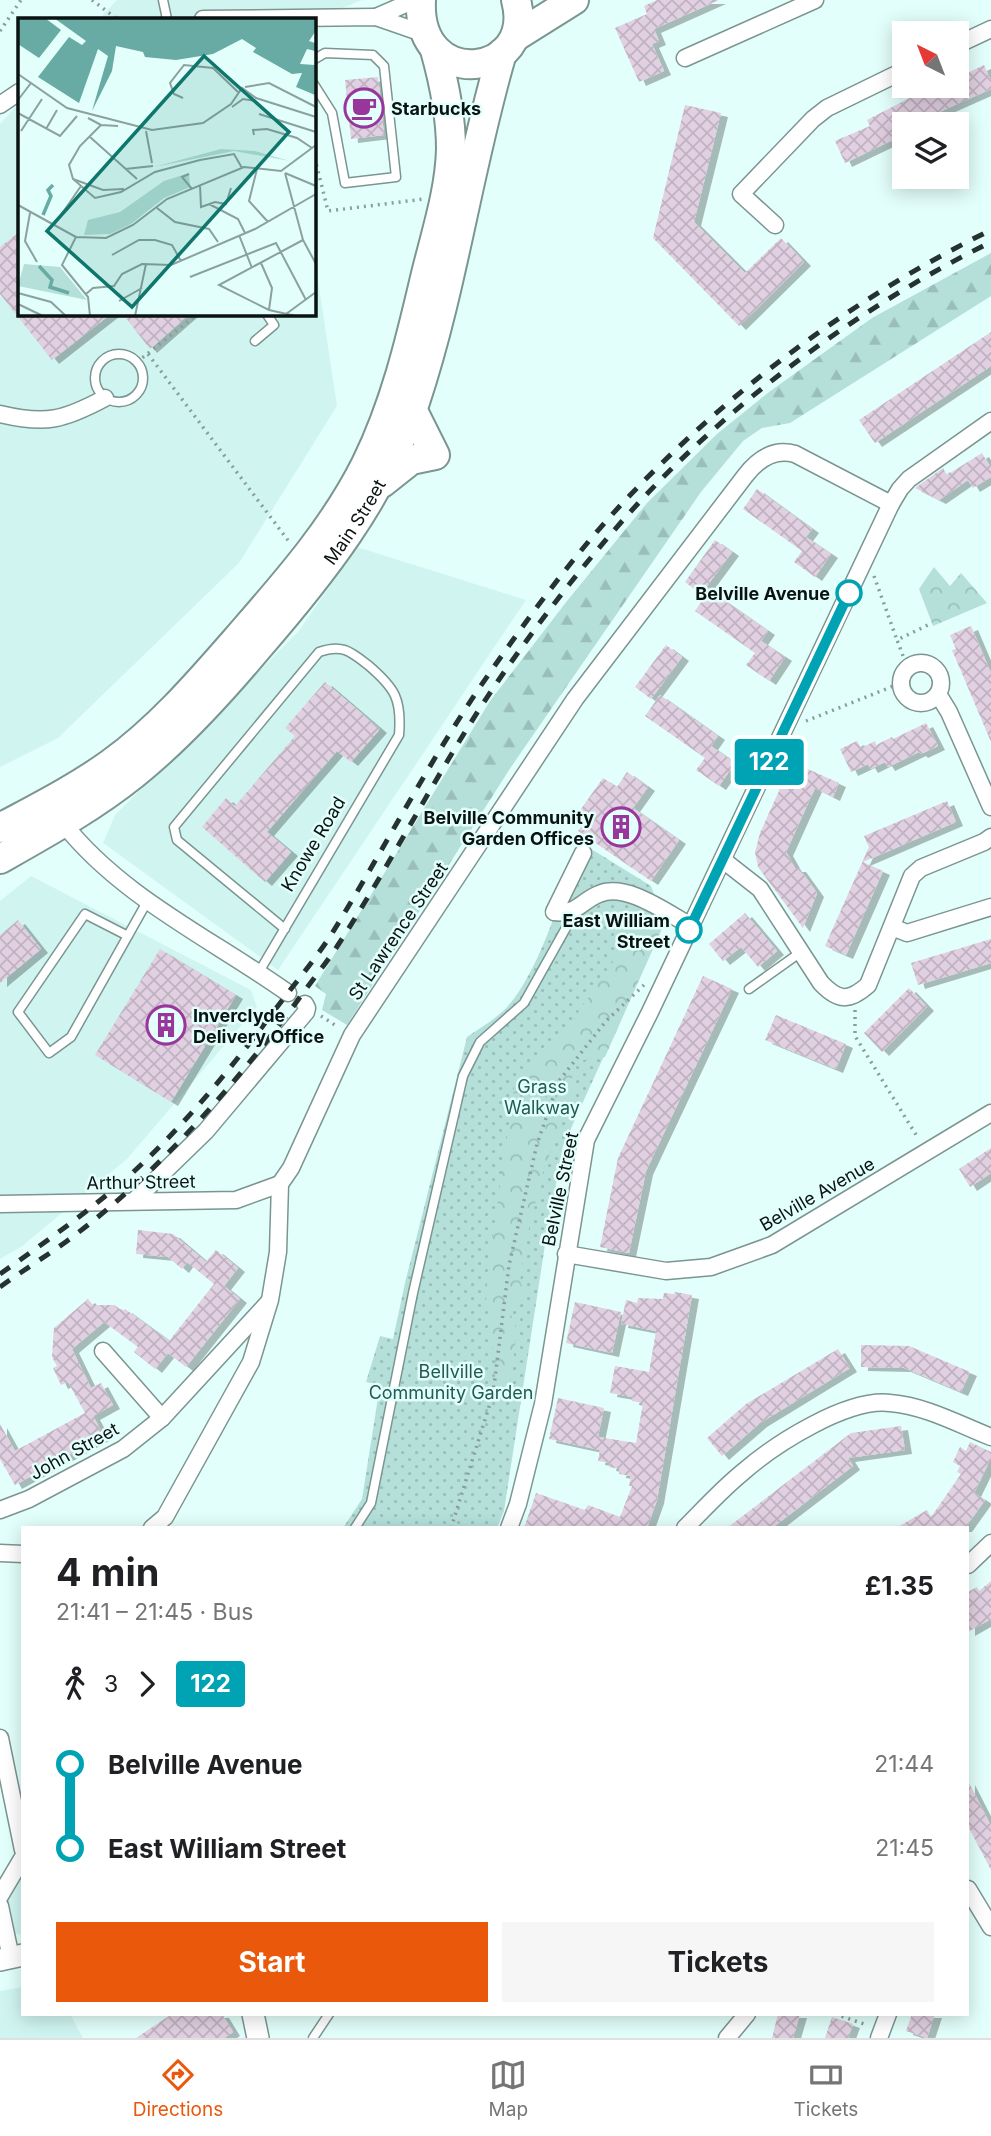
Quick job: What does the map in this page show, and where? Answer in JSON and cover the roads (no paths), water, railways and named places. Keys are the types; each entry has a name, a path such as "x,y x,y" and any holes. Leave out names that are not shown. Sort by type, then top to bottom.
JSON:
{"highway":[{"name":"Main Street","path":"0,828 88,780 158,724 202,678 303,561 352,490 379,436 407,355 444,197 451,152 445,88 420,18 418,0"},
{"name":"Main Street","path":"0,859 63,823 141,769 207,705 326,567 354,528 394,455 412,409 431,346 463,215 488,95 519,18 516,0"},
{"path":"430,42 450,61 467,65 486,62 574,0"},
{"path":"378,487 411,460 435,455 412,409"}],"main road":[{"path":"253,2016 258,2038"}],"street":[{"path":"290,18 376,17 418,0"},
{"path":"685,58 815,0"},
{"path":"376,17 430,42"},
{"path":"970,39 991,29"},
{"path":"775,225 741,194 813,119 827,108 892,76"},
{"path":"0,105 18,93"},
{"path":"0,414 26,420 55,420 84,410 105,398"},
{"name":"Belville Street","path":"510,1526 518,1504 543,1404 586,1140 723,860 891,504 909,479 991,421"},
{"name":"St Lawrence Street","path":"154,1526 165,1517 251,1362 270,1300 278,1252 280,1184 292,1168 352,1035 575,699 752,467 770,454 796,454 891,504"},
{"path":"938,694 927,702 914,702 904,693 905,676 919,664 936,671 941,682 938,694 950,712 991,807"},
{"path":"63,823 85,849 148,900 288,993"},
{"path":"723,860 760,889 821,983 831,993 845,998 856,996 867,985 912,876 921,868 991,837"},
{"path":"583,853 554,912 567,914 600,893 620,890 691,926"},
{"path":"892,927 908,933 991,907"},
{"path":"134,1201 206,1131 306,1006"},
{"name":"Belville Avenue","path":"566,1254 666,1271 711,1267 772,1245 991,1113"},
{"name":"Arthur Street","path":"0,1203 236,1200 280,1184"},
{"name":"John Street","path":"0,1510 29,1499 123,1449 162,1418 270,1300"},
{"path":"103,1350 162,1418"},
{"path":"687,1526 744,1471 810,1426 856,1405 888,1402 926,1410 991,1437"},
{"path":"969,1564 991,1543"},
{"path":"0,1553 21,1553"},
{"path":"0,1738 21,1840"},
{"path":"0,1896 19,1873"},
{"path":"969,1891 991,1927"},
{"path":"0,1906 11,1958"},
{"path":"727,2038 745,2016"},
{"path":"881,2034 887,2016"}],"lane":[{"path":"163,0 167,18"},
{"path":"315,59 325,53 373,55 384,66 396,177 345,183 332,113 315,86"},
{"path":"255,341 274,326 267,315"},
{"path":"111,354 129,356 137,362 143,375 138,393 122,402 105,398 98,391 94,377 96,369 104,358 111,354"},
{"name":"Knowe Road","path":"260,972 399,735 401,715 388,682 349,650 330,648 319,652 174,827 177,840 285,929"},
{"path":"128,936 85,914 18,1012 48,1053 71,1037 128,936 148,900"},
{"path":"356,1526 371,1503 413,1293 463,1076 480,1042 524,1003 578,908"},
{"path":"749,989 801,952"},
{"path":"313,2038 328,2016"}],"railway":[{"path":"0,1274 82,1215 129,1176 187,1118 223,1076 331,935 449,735 491,671 560,576 637,488 717,412 803,344 895,283 991,230"},
{"path":"0,1287 67,1241 130,1189 189,1131 244,1069 338,945 456,746 515,657 586,563 644,497 721,423 806,354 897,294 991,242"}],"place":[{"name":"Starbucks","path":"364,108"},
{"name":"Belville Avenue","path":"849,593"},
{"name":"Belville Community Garden Offices","path":"621,827"},
{"name":"East William Street","path":"689,930"},
{"name":"Inverclyde Delivery Office","path":"166,1025"}],"park label":[{"name":"Grass Walkway","path":"542,1096"},
{"name":"Bellville Community Garden","path":"451,1381"}]}
